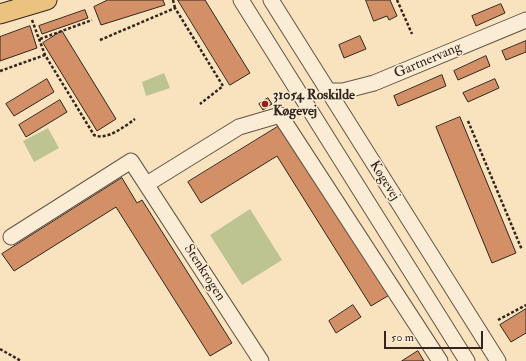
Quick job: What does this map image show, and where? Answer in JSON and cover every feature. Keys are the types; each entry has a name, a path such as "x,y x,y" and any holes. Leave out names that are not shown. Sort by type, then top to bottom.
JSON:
{"main road":[{"path":"11,6 47,0"}],"street":[{"name":"Køgevej","path":"241,0 467,361"},
{"name":"Køgevej","path":"271,0 498,361"},
{"name":"Gartnervang","path":"327,91 343,91 374,83 526,20"},
{"path":"147,184 238,127 280,115 440,361"},
{"name":"Stenkrogen","path":"11,237 131,161 261,361"}],"path":[{"path":"173,0 175,8 223,86 200,104"},
{"path":"397,0 412,34"},
{"path":"11,6 40,39 45,55 94,135 98,137 113,133 135,120"},
{"path":"100,40 175,8"},
{"path":"40,39 92,20"},
{"path":"0,71 45,55"},
{"path":"468,121 522,250"},
{"path":"498,320 526,305"},
{"path":"0,349 21,361"}],"green space":[{"path":"164,73 170,88 146,96 142,82"},
{"path":"48,128 59,148 34,162 23,141"},
{"path":"250,209 282,260 242,285 210,235"}],"building":[{"path":"108,0 163,0 165,5 101,25 94,7"},
{"path":"178,0 205,0 250,73 230,85"},
{"path":"366,0 390,0 397,16 389,20 387,16 374,21"},
{"path":"501,4 505,13 476,26 472,16"},
{"path":"85,10 88,18 42,34 39,26"},
{"path":"30,26 37,48 0,61 0,37"},
{"path":"62,31 116,119 97,131 43,43"},
{"path":"360,36 366,49 344,58 339,45"},
{"path":"526,41 526,52 506,60 502,51"},
{"path":"486,56 490,66 458,80 454,71"},
{"path":"442,75 446,86 398,106 394,96"},
{"path":"47,79 54,92 14,116 6,104"},
{"path":"495,79 499,88 468,102 463,93"},
{"name":"31054 Roskilde Køgevej","path":"268,98 272,104 263,110 259,104"},
{"path":"60,100 67,112 26,137 19,125"},
{"path":"460,117 516,253 492,263 436,127"},
{"path":"279,126 391,294 371,306 277,156 201,203 188,182"},
{"path":"122,178 137,203 142,200 232,343 210,356 116,207 14,271 2,254"},
{"path":"353,305 361,317 336,333 329,321"},
{"path":"526,309 526,333 511,342 500,325"},
{"path":"418,351 424,361 402,361"}],"place":[{"name":"31054 Roskilde Køgevej","path":"265,104"}]}
